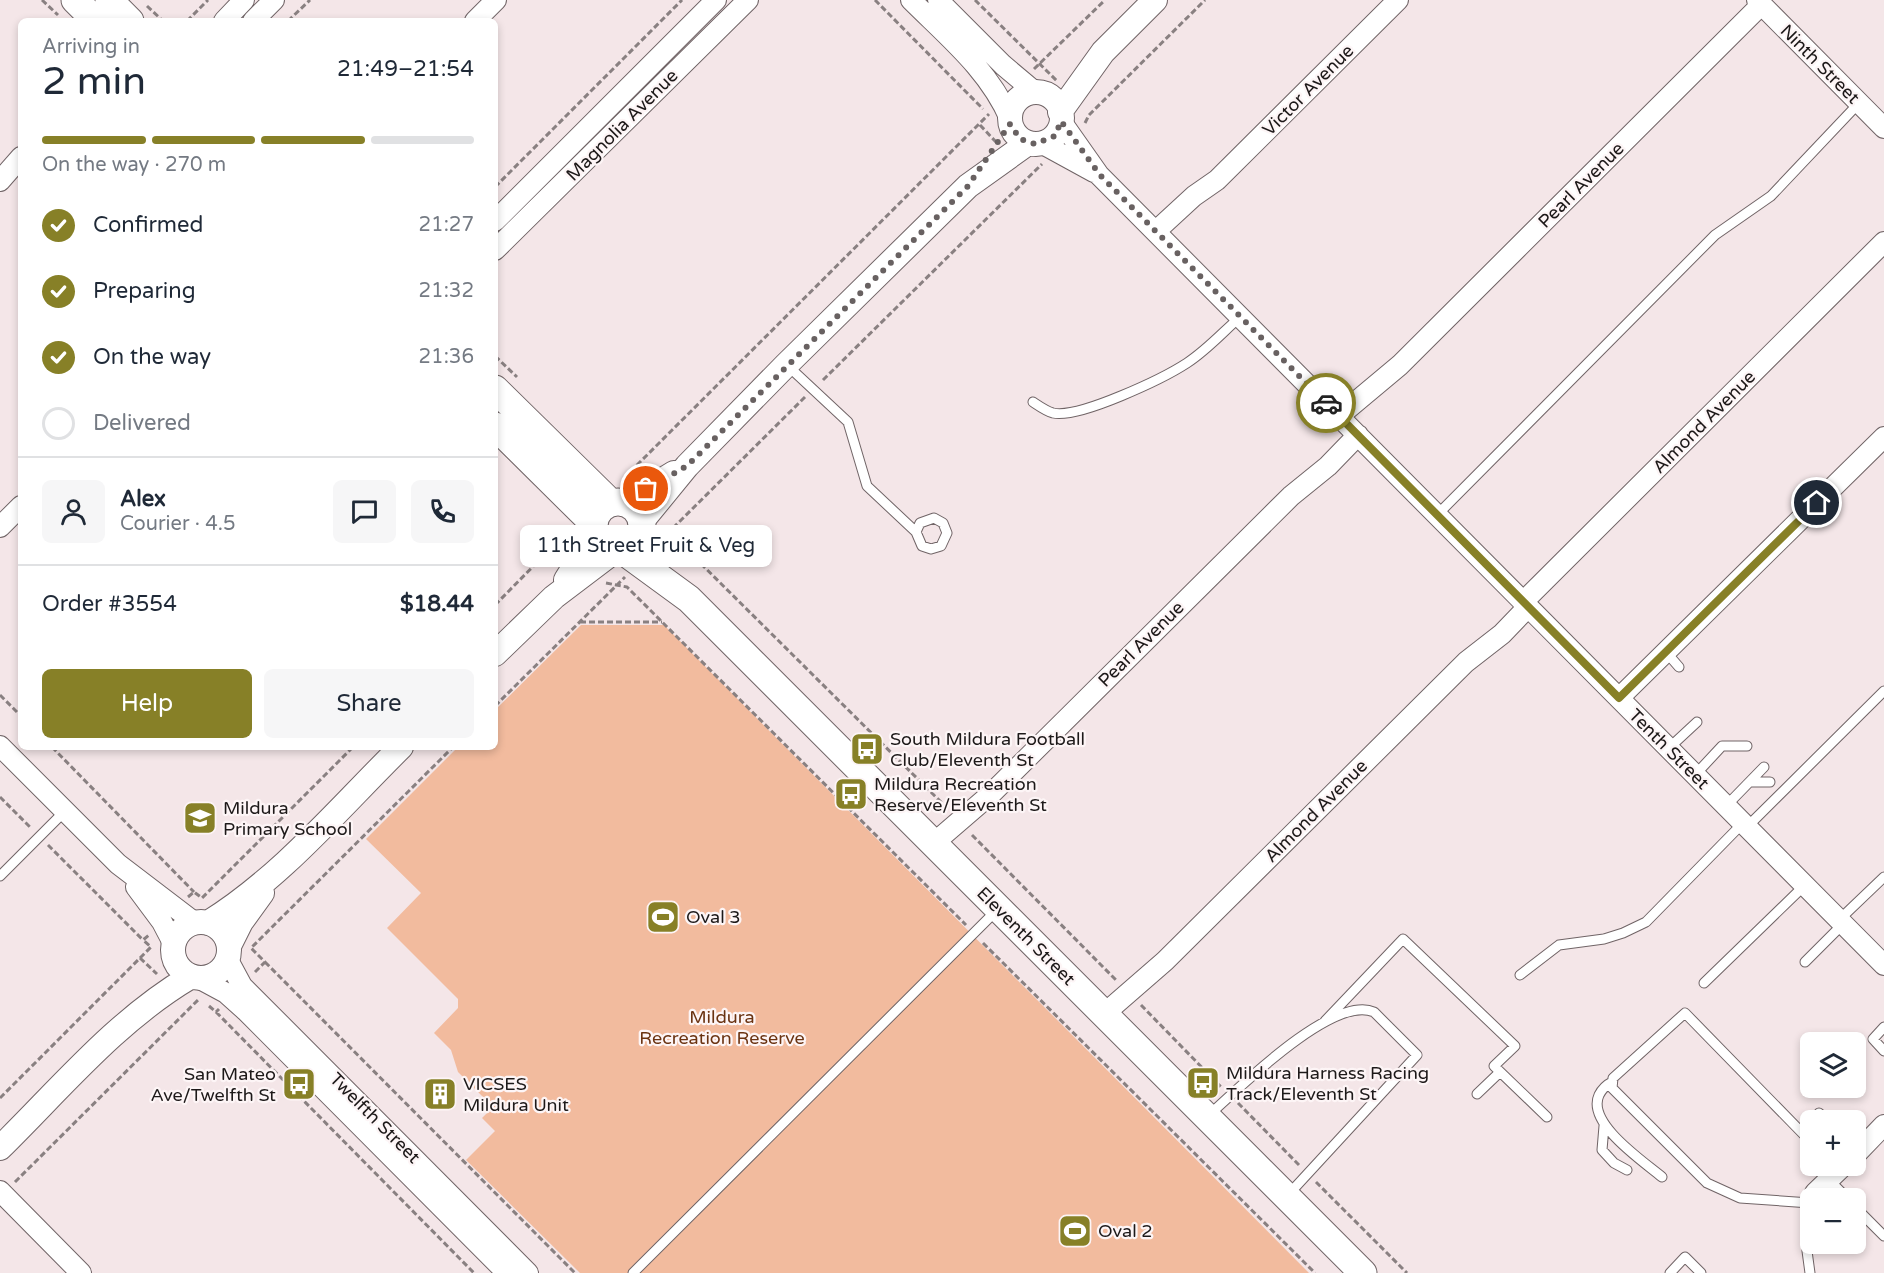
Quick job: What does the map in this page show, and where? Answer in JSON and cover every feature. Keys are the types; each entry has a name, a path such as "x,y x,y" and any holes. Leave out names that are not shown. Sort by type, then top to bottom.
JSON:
{"main road":[{"path":"75,0 93,18"},
{"path":"109,0 127,18"},
{"name":"Eleventh Street","path":"498,392 636,534 689,599 1363,1273"},
{"path":"498,429 588,521 599,511 636,534"}],"street":[{"path":"227,18 244,0"},
{"path":"256,18 274,0"},
{"path":"478,18 496,0"},
{"name":"Magnolia Avenue","path":"498,218 716,0"},
{"path":"912,0 983,72 999,94 1014,132 1054,135"},
{"path":"938,0 1032,89 1053,100 1054,135"},
{"path":"968,186 1054,135 1102,52 1155,0"},
{"name":"Victor Avenue","path":"1160,236 1194,196 1217,180 1398,0"},
{"name":"Ninth Street","path":"1759,2 1884,129"},
{"name":"Pearl Avenue","path":"938,847 1291,496 1400,365 1759,2"},
{"name":"Magnolia Avenue","path":"498,244 556,190 701,46 739,3"},
{"path":"685,30 701,46"},
{"path":"498,651 554,597 636,534 687,466 968,186 1010,121 1014,103 1032,89 1102,52"},
{"path":"649,66 664,82"},
{"path":"594,121 609,137"},
{"name":"Tenth Street","path":"1054,135 1100,175 1884,965"},
{"path":"541,175 556,190"},
{"name":"Almond Avenue","path":"1108,1018 1466,662 1502,634 1524,602 1884,242"},
{"path":"1619,698 1884,437"},
{"path":"0,527 18,509"},
{"path":"554,597 588,521"},
{"path":"0,746 181,929 222,931 228,953"},
{"path":"126,1024 181,929 228,910 282,867 398,750"},
{"path":"0,1148 126,1024 170,989 195,978 217,974 241,922 282,867"},
{"path":"181,929 182,972 195,978"},
{"name":"Twelfth Street","path":"228,953 237,992"},
{"name":"Twelfth Street","path":"195,978 237,992 506,1268 528,1273"},
{"path":"1866,1140 1884,1125"},
{"path":"2,1192 81,1273"}],"lane":[{"path":"1437,515 1715,235 1771,196 1859,103"},
{"path":"1033,402 1044,409 1062,413 1083,409 1132,391 1187,363 1240,316"},
{"path":"786,365 852,429 867,486 916,532"},
{"path":"1666,652 1679,667"},
{"path":"1520,975 1559,945 1604,939 1646,922 1884,691"},
{"path":"1669,748 1697,722"},
{"path":"1695,775 1722,746 1747,746"},
{"path":"1726,806 1764,767"},
{"path":"1750,782 1770,782"},
{"path":"0,876 65,811"},
{"path":"1805,962 1884,877"},
{"path":"1704,983 1805,885"},
{"path":"633,1273 999,908"},
{"path":"1322,1025 1403,939 1515,1046 1494,1066 1547,1117"},
{"path":"1207,1116 1287,1045 1354,1010 1365,1008 1374,1012 1418,1055 1286,1196"},
{"path":"1800,1131 1685,1013 1612,1078 1612,1088 1707,1183 1740,1198 1827,1182"},
{"path":"1884,1027 1873,1039 1884,1052"},
{"path":"1477,1094 1500,1072"},
{"path":"1612,1082 1602,1091 1596,1106 1604,1126 1602,1150 1614,1163 1627,1170"},
{"path":"1604,1126 1662,1177"},
{"path":"1866,1218 1884,1236"},
{"path":"1807,1254 1810,1273"},
{"path":"1670,1273 1685,1257 1701,1273"}],"path":[{"path":"42,0 60,18"},
{"path":"142,0 160,18"},
{"path":"190,18 208,0"},
{"path":"291,18 310,0"},
{"path":"498,184 682,0"},
{"path":"615,475 621,481 989,115 875,0"},
{"path":"975,0 1040,64"},
{"path":"1032,89 1040,64 1105,0"},
{"path":"498,703 580,622 636,534 813,389 1040,165 1054,135 1089,115 1205,0"},
{"path":"983,109 999,94"},
{"path":"498,602 569,531 560,521 588,521"},
{"path":"636,534 961,824 1407,1273"},
{"path":"580,622 664,622"},
{"path":"0,695 18,713"},
{"path":"55,750 202,898 350,750"},
{"path":"450,750 251,948 575,1273"},
{"path":"0,796 151,947 0,1098"},
{"path":"143,940 181,929 194,891"},
{"path":"216,1012 265,962"},
{"path":"2,1192 200,998 474,1273"}],"green space":[{"name":"Mildura Recreation Reserve","path":"581,625 664,625 1309,1273 580,1273 466,1160 495,1131 482,1118 493,1107 458,1072 451,1050 434,1033 458,1008 458,999 387,928 421,893 366,839 455,750 498,750 498,707"}],"way so far":[{"path":"646,489 687,466 968,186 1010,124 1020,139 1035,144 1055,136 1061,121 1100,175 1326,403"}],"place":[{"name":"11th Street Fruit & Veg","path":"646,489"},
{"name":"South Mildura Football Club/Eleventh St","path":"867,749"},
{"name":"Mildura Recreation Reserve/Eleventh St","path":"851,794"},
{"name":"Mildura Primary School","path":"200,818"},
{"name":"Oval 3","path":"663,917"},
{"name":"Mildura Harness Racing Track/Eleventh St","path":"1203,1083"},
{"name":"San Mateo Ave/Twelfth St","path":"299,1084"},
{"name":"VICSES Mildura Unit","path":"440,1094"},
{"name":"Oval 2","path":"1075,1231"}],"route":[{"path":"1326,403 1619,698 1817,503"}]}
